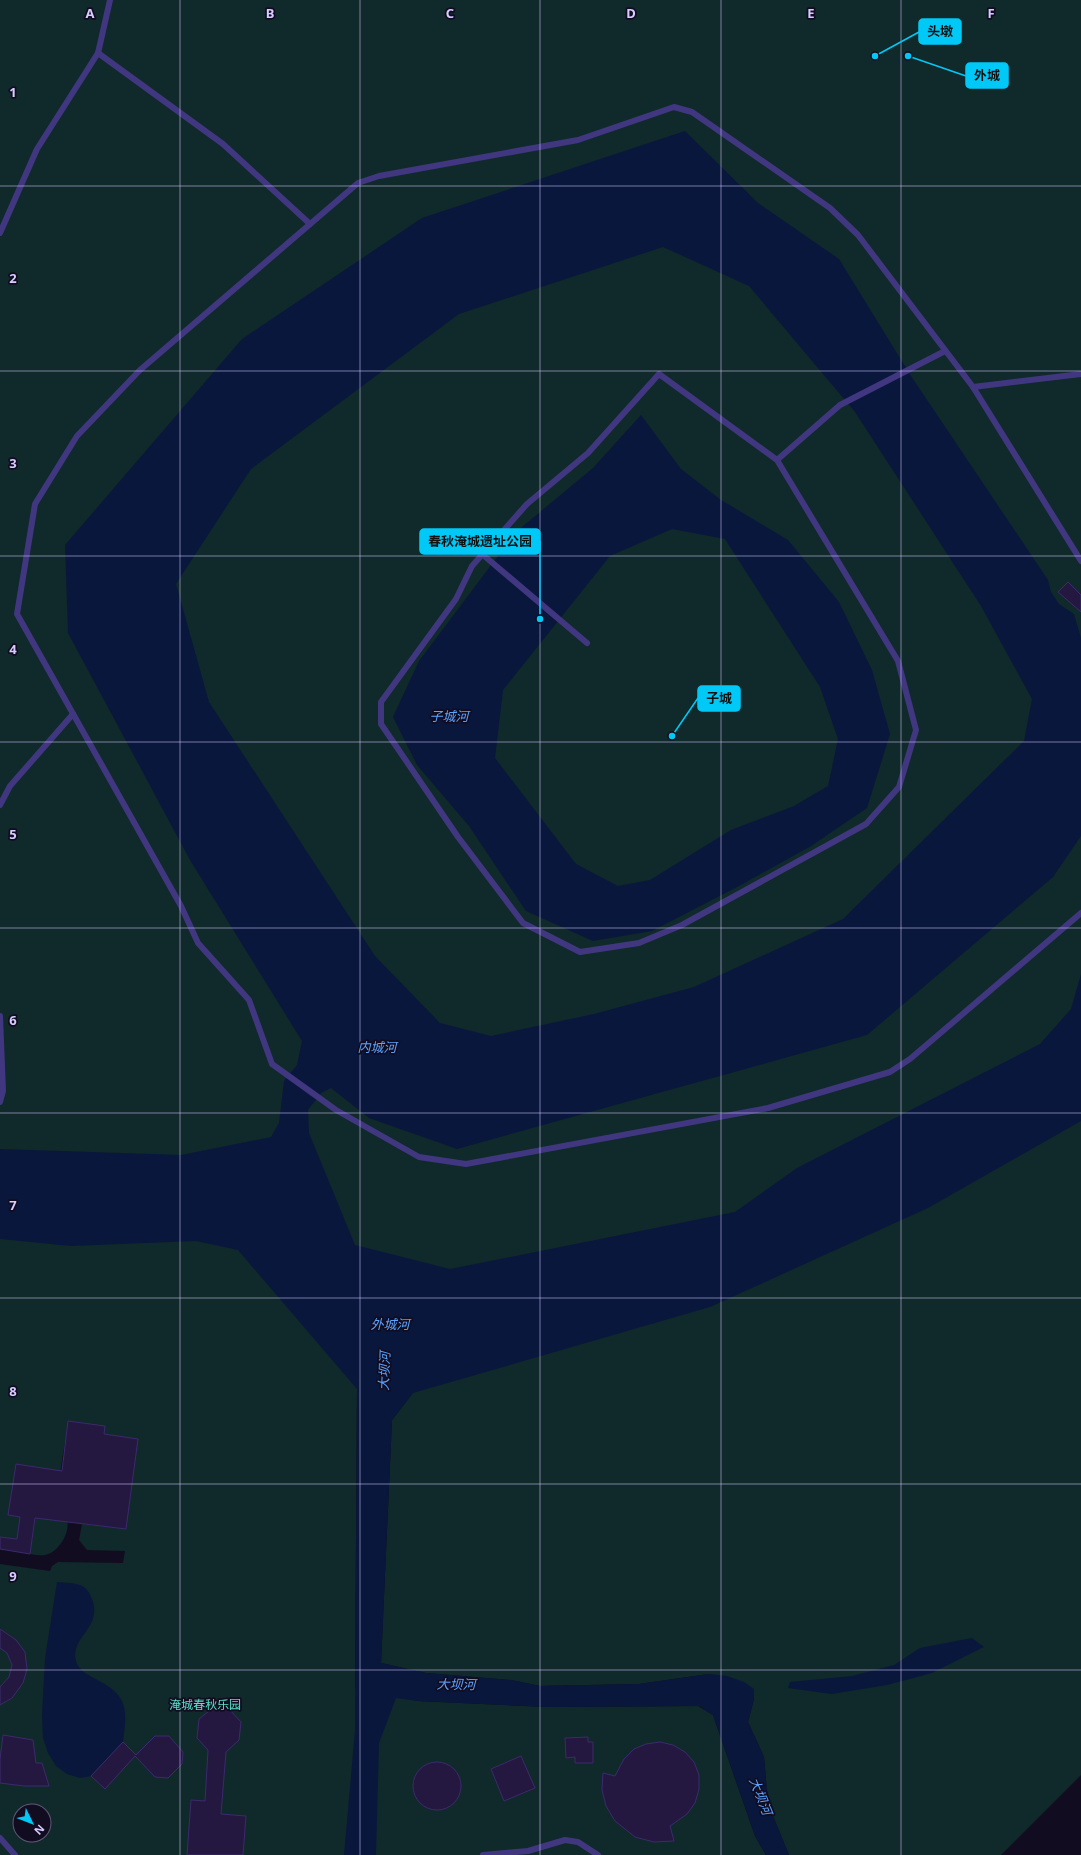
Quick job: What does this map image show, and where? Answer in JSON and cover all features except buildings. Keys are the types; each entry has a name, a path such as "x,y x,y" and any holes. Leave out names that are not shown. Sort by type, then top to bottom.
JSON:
{"lane":[{"path":"0,233 37,149 98,53 110,0"},
{"path":"98,53 223,144 310,224"},
{"path":"1081,561 973,387 858,235 830,208 692,112 674,107 578,140 372,178 358,183 140,370 78,436 35,504 17,614 181,906 198,943 249,1000 272,1064 336,1110 419,1157 466,1164 768,1108 890,1072 910,1059 1081,913"},
{"path":"777,460 840,405 945,351"},
{"path":"659,374 777,460 898,661 916,730 899,787 866,824 682,925 639,943 580,952 523,923 458,836 381,724 381,702 456,599 472,566 482,554 527,504 588,453 659,374"},
{"path":"973,387 1081,374"},
{"path":"482,554 587,643"},
{"path":"0,805 10,786 73,714"},
{"path":"0,1016 3,1091 0,1102"},
{"path":"0,1838 15,1855"},
{"path":"483,1855 528,1851 565,1840 578,1842 598,1855"}],"green space":[{"name":"淹城春秋乐园","path":"0,0 1081,0 1081,1775 1001,1855 789,1855 768,1804 764,1757 748,1722 754,1699 709,1674 639,1684 540,1686 511,1680 426,1673 381,1663 392,1420 412,1394 357,1389 355,1688 418,1701 548,1707 698,1706 713,1715 755,1836 766,1855 0,1855 0,1564 50,1571 52,1566 58,1562 123,1563 125,1551 87,1550 79,1540 82,1524 126,1529 138,1439 103,1434 104,1426 68,1421 60,1480 60,1489 68,1522 64,1538 58,1547 51,1553 41,1555 30,1554 43,1468 16,1464 8,1515 20,1517 17,1539 0,1537"}],"water":[{"name":"内城河","path":"685,131 758,203 839,259 911,376 1048,580 1051,592 1059,604 1074,614 1081,638 1081,836 1053,877 867,1035 457,1149 369,1118 331,1088 321,1093 308,1110 309,1133 355,1245 450,1269 735,1212 797,1168 1040,1044 1071,1009 1081,974 1081,1121 928,1208 710,1307 413,1393 392,1420 381,1663 426,1673 511,1680 540,1686 639,1684 709,1674 727,1676 744,1682 754,1689 754,1699 748,1722 764,1757 768,1804 789,1855 766,1855 755,1836 713,1715 699,1706 548,1707 418,1701 396,1698 379,1743 376,1855 344,1855 355,1731 357,1389 238,1250 196,1241 71,1246 0,1239 0,1149 181,1155 271,1137 279,1123 284,1081 297,1065 302,1041 190,860 68,633 65,545 242,339 422,218","holes":["663,247 749,286 855,412 981,606 1032,699 1024,741 843,919 694,987 594,1014 491,1036 440,1023 375,956 209,702 176,584 251,469 459,314"]},
{"name":"子城河","path":"641,415 681,469 721,500 788,540 839,602 872,670 890,734 867,808 811,846 739,886 652,931 593,941 526,911 469,826 417,765 393,717 419,661 516,532 593,468","holes":["672,529 725,539 820,687 838,739 828,786 794,806 731,830 650,880 618,886 576,864 495,758 503,690 610,556"]},
{"path":"57,1582 80,1585 88,1590 91,1595 94,1611 93,1619 77,1646 75,1653 76,1661 79,1668 85,1673 117,1693 122,1701 125,1712 123,1742 91,1776 80,1778 67,1774 56,1766 48,1753 43,1738 42,1715 45,1658"},
{"path":"972,1638 984,1647 932,1673 887,1685 832,1694 788,1688 790,1682 852,1676 894,1665 920,1648"}],"place":[{"name":"头墩","path":"875,56"},
{"name":"外城","path":"908,56"},
{"name":"春秋淹城遗址公园","path":"540,619"},
{"name":"子城","path":"672,736"}],"water label":[{"name":"外城河","path":"390,1324"},
{"name":"大坝河","path":"384,1371"},
{"name":"大坝河","path":"456,1684"},
{"name":"大坝河","path":"761,1796"}]}
